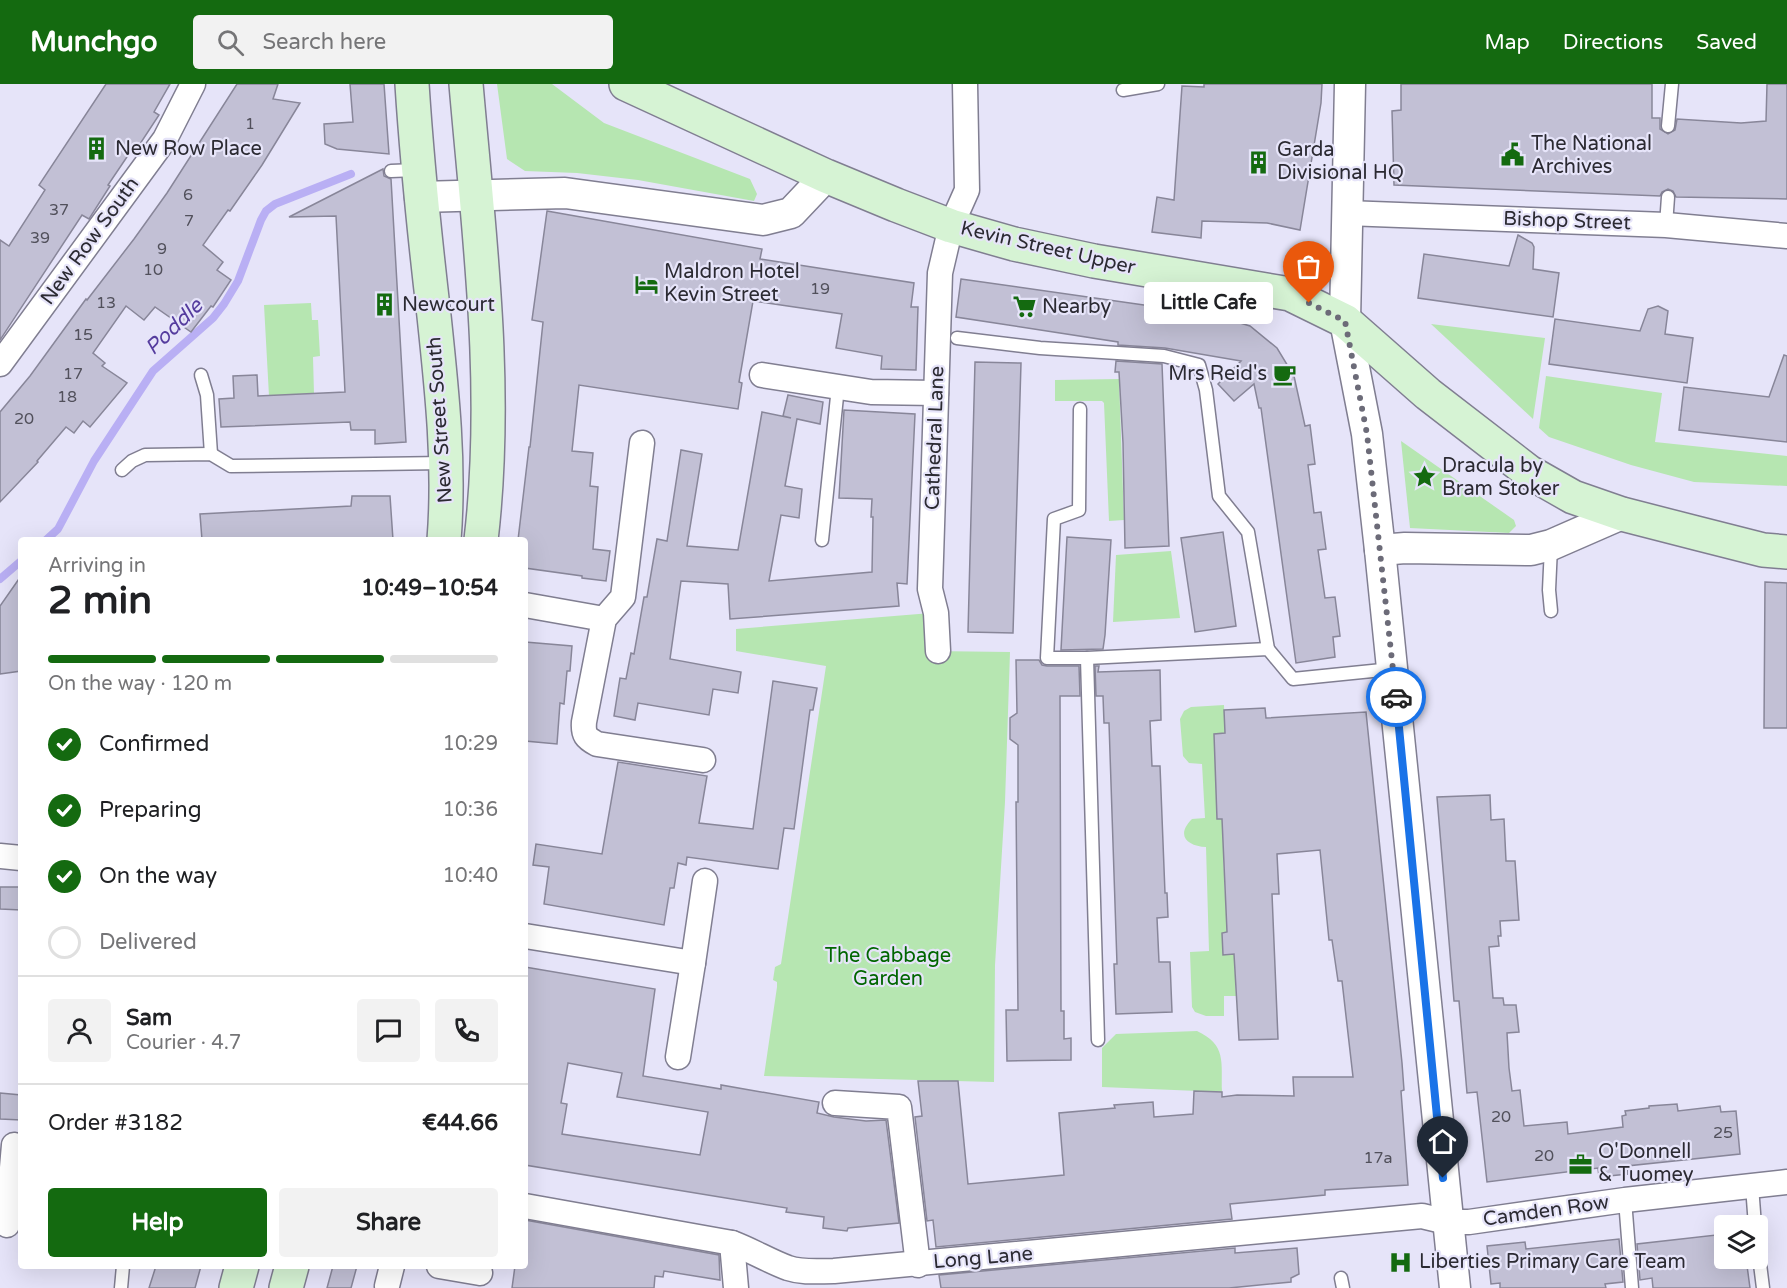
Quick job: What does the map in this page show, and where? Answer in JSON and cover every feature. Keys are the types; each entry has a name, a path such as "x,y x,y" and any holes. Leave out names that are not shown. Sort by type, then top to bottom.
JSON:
{"main road":[{"name":"New Street South","path":"412,84 410,179 445,425 444,537"},
{"name":"New Street South","path":"466,84 488,363 489,418 481,537"},
{"name":"Kevin Street Upper","path":"626,84 826,176 951,226 1014,244 1094,261 1290,294 1345,321 1428,394 1529,472 1573,497 1622,514 1764,550 1787,552"},
{"path":"236,1288 241,1269"},
{"path":"286,1288 291,1269"}],"street":[{"name":"New Row South","path":"0,364 165,139 193,84"},
{"name":"Cathedral Lane","path":"938,651 936,613 930,589 940,273 951,226 967,190 965,84"},
{"path":"1350,84 1345,321 1367,434 1455,1288"},
{"path":"410,179 476,196 565,193 763,220 791,213 826,176"},
{"name":"Bishop Street","path":"1346,213 1666,225 1787,236"},
{"path":"762,375 871,392 936,393"},
{"path":"642,443 623,597 604,619 583,733 586,739 597,744 703,760"},
{"path":"1380,550 1405,548 1531,550 1551,545 1622,514"},
{"path":"528,605 604,619"},
{"path":"0,856 18,858"},
{"path":"678,1057 705,881"},
{"path":"528,936 693,963"},
{"path":"835,1103 899,1107 918,1265"},
{"path":"7,1225 12,1145"},
{"name":"Camden Row","path":"1447,1222 1477,1221 1625,1200 1787,1182"},
{"name":"Long Lane","path":"528,1207 732,1243 788,1268 806,1272 918,1265 1428,1216 1447,1222"},
{"path":"732,1243 736,1288"},
{"path":"451,1269 480,1276"}],"lane":[{"path":"1123,90 1158,84"},
{"path":"1668,126 1672,84"},
{"path":"1666,225 1668,196"},
{"path":"957,338 1040,348 1164,356 1199,365 1206,390 1219,496 1248,532 1268,649 1293,679 1393,669"},
{"path":"201,375 207,395 211,454"},
{"path":"822,540 838,387"},
{"path":"1080,409 1079,510 1054,519 1047,658 1268,649"},
{"path":"123,470 132,461 145,455 211,454 231,466 446,463"},
{"path":"1551,545 1549,590 1551,611"},
{"path":"1087,658 1098,1040"},
{"path":"1752,1186 1754,1215"},
{"path":"1625,1200 1632,1288"},
{"path":"121,1288 123,1269"},
{"path":"1761,1269 1763,1288"}],"green space":[{"path":"497,84 552,84 604,123 750,179 757,194 754,201 638,180 577,173 525,171 507,159"},
{"path":"311,303 312,320 318,320 320,356 313,357 314,394 269,396 264,305"},
{"path":"1431,324 1545,338 1533,419"},
{"path":"1546,376 1662,393 1655,442 1787,456 1787,486 1694,482 1631,465 1549,437 1539,428"},
{"path":"1119,379 1124,520 1109,521 1104,403 1102,401 1055,401 1055,380"},
{"path":"1401,441 1514,520 1516,526 1509,533 1410,528"},
{"path":"1171,551 1180,618 1113,622 1116,555"},
{"name":"The Cabbage Garden","path":"931,613 931,651 1010,652 1005,802 995,965 994,1082 764,1076 777,987 777,982 773,980 775,967 781,964 826,666 736,651 736,629"},
{"path":"1224,705 1225,733 1214,734 1215,754 1227,795 1216,796 1217,819 1228,819 1223,851 1225,897 1232,932 1222,933 1223,954 1234,954 1236,996 1224,996 1224,1016 1206,1016 1195,1012 1192,1007 1190,952 1209,951 1206,847 1194,845 1184,835 1184,830 1192,819 1205,818 1202,764 1189,763 1183,756 1180,719 1184,711 1191,707"},
{"path":"1197,1031 1207,1036 1218,1049 1222,1063 1222,1092 1102,1087 1102,1048 1116,1034"}],"building":[{"path":"106,84 170,84 154,112 159,115 138,147 135,145 108,185 110,186 89,219 82,215 0,340 0,240 9,246 45,190 39,185"},
{"path":"237,84 278,84 273,99 300,103 262,165 203,245 223,262 217,270 231,280 213,307 211,306 191,332 155,307 144,320 126,306 93,353 105,363 102,366 127,383 90,427 83,421 74,433 66,427 38,462 0,502 0,412 134,239 167,193"},
{"path":"350,84 384,84 389,154 337,149 325,144 324,124 353,122"},
{"name":"Garda Divisional HQ","path":"1204,84 1322,84 1321,103 1300,230 1267,223 1202,221 1201,238 1152,232 1157,197 1174,200 1182,86 1204,87"},
{"name":"The National Archives","path":"1401,84 1652,84 1652,118 1660,118 1660,129 1668,134 1675,130 1677,119 1741,123 1766,121 1767,84 1787,84 1787,199 1676,197 1673,191 1668,189 1660,196 1394,185 1392,111 1401,110"},
{"name":"Newcourt","path":"383,169 384,176 391,179 406,442 375,444 375,430 351,430 350,422 221,427 219,399 234,398 233,376 257,375 258,396 345,392 336,216 289,217"},
{"path":"547,211 762,249 760,259 914,283 911,307 918,307 916,370 881,369 882,356 836,348 842,314 753,301 739,382 742,383 738,409 579,385 572,451 593,453 590,486 598,487 593,549 610,551 606,581 582,578 582,576 528,568 528,537 518,537 543,322 532,320"},
{"path":"1518,235 1532,243 1534,247 1533,269 1559,273 1553,317 1418,298 1424,254 1509,266"},
{"path":"961,279 1214,315 1250,326 1277,348 1294,376 1305,426 1310,425 1315,464 1308,465 1314,513 1321,512 1326,549 1318,550 1325,598 1335,597 1340,636 1333,637 1335,657 1296,663 1261,408 1259,408 1254,384 1234,401 1218,384 1241,361 1165,348 1118,345 1118,342 956,317"},
{"path":"1658,306 1668,311 1665,334 1693,338 1687,383 1549,364 1555,319 1640,331 1648,309"},
{"path":"1784,355 1787,356 1787,442 1679,430 1684,387 1769,397"},
{"path":"1116,361 1162,364 1169,546 1125,548 1123,443 1119,372 1115,372"},
{"path":"975,362 1021,363 1013,633 968,632"},
{"path":"788,395 823,402 820,424 797,419 785,486 802,489 799,518 781,515 769,581 872,572 872,499 839,498 844,410 915,414 907,584 897,583 899,606 730,619 728,584 681,581 670,659 741,672 738,693 713,689 709,715 638,703 635,720 614,716 620,678 626,679 631,653 634,654 657,539 667,541 681,450 702,454 687,546 738,550 762,412 791,418 783,416"},
{"path":"352,496 390,496 393,537 202,537 200,514 351,506"},
{"path":"1223,532 1236,626 1195,632 1181,538"},
{"path":"1067,537 1111,540 1103,649 1061,650"},
{"path":"18,580 18,671 0,674 0,606"},
{"path":"1765,582 1787,583 1787,728 1764,728"},
{"path":"528,642 572,646 564,704 560,703 557,744 528,741"},
{"path":"1016,660 1039,660 1042,665 1047,666 1079,666 1080,696 1060,696 1061,1011 1064,1011 1064,1039 1071,1038 1071,1060 1007,1061 1006,1010 1018,1010 1016,802 1018,802 1018,745 1010,739 1010,718 1017,713"},
{"path":"1095,666 1099,666 1098,672 1160,670 1161,720 1150,721 1152,766 1160,766 1168,917 1157,918 1159,962 1170,962 1172,1012 1116,1014 1114,964 1117,964 1109,723 1104,723 1103,696 1096,696"},
{"path":"773,681 817,688 813,710 810,710 794,829 784,828 778,869 687,857 686,865 678,863 674,888 670,888 664,925 544,904 549,867 533,865 536,844 602,854 618,762 707,776 699,823 753,829"},
{"path":"1265,708 1266,718 1366,712 1402,1063 1404,1090 1401,1091 1408,1185 1325,1190 1325,1195 1230,1204 1232,1219 936,1247 933,1220 927,1221 915,1117 922,1116 918,1081 958,1081 968,1184 1064,1175 1059,1113 1153,1102 1154,1117 1193,1114 1194,1091 1222,1092 1222,1097 1294,1096 1293,1077 1353,1077 1342,981 1338,981 1332,940 1329,940 1320,850 1277,854 1279,894 1272,894 1278,1039 1239,1040 1234,954 1223,955 1222,933 1227,932 1222,819 1217,819 1214,734 1225,733 1224,710"},
{"path":"1490,795 1491,820 1504,819 1506,861 1515,861 1519,920 1500,921 1499,946 1489,947 1493,998 1503,998 1504,1005 1516,1005 1519,1032 1507,1033 1509,1068 1512,1091 1520,1090 1524,1126 1567,1122 1568,1134 1623,1127 1622,1116 1626,1115 1625,1111 1649,1108 1649,1106 1677,1104 1678,1111 1720,1106 1721,1112 1736,1111 1740,1154 1627,1166 1628,1174 1599,1177 1598,1168 1487,1182 1477,1092 1467,1093 1459,1001 1454,1001 1437,797"},
{"path":"0,887 18,887 18,910 0,909"},
{"path":"528,968 655,989 643,1076 721,1089 721,1085 819,1102 817,1113 834,1117 866,1121 886,1120 899,1223 848,1228 847,1231 823,1228 824,1217 786,1212 787,1208 528,1165","holes":["568,1063 622,1073 617,1097 708,1112 700,1155 562,1134 567,1104 561,1103"]},
{"path":"0,1093 18,1095 18,1120 0,1119"},
{"path":"528,1221 719,1255 720,1280 664,1271 663,1277 655,1276 654,1288 512,1288 515,1269 528,1269"},
{"path":"1714,1235 1714,1269 1747,1269 1750,1288 1653,1288 1652,1278 1640,1280 1637,1244"},
{"path":"1619,1239 1623,1282 1605,1284 1606,1288 1500,1288 1500,1283 1491,1284 1487,1246 1525,1242 1526,1249"},
{"path":"1235,1248 1235,1253 1297,1248 1299,1274 1291,1278 1291,1282 1229,1288 941,1288 939,1275"},
{"path":"155,1269 200,1269 195,1288 149,1288"},
{"path":"332,1269 356,1269 351,1288 327,1288"}],"waterway":[{"name":"Poddle","path":"49,537 58,529 94,461 153,371 213,318 224,304 238,281 266,211 275,204 351,174"},
{"name":"Poddle","path":"0,579 18,564"}],"way so far":[{"path":"1309,303 1345,321 1367,434 1396,697"}],"place":[{"name":"New Row Place","path":"97,149"},
{"name":"The National Archives","path":"1513,155"},
{"name":"Garda Divisional HQ","path":"1259,162"},
{"name":"Maldron Hotel Kevin Street","path":"646,284"},
{"name":"Little Cafe","path":"1309,303"},
{"name":"Newcourt","path":"384,305"},
{"name":"Nearby","path":"1024,307"},
{"name":"Mrs Reid's","path":"1285,374"},
{"name":"Dracula by Bram Stoker","path":"1424,477"},
{"name":"O'Donnell & Tuomey","path":"1580,1164"},
{"name":"Liberties Primary Care Team","path":"1401,1262"}],"route":[{"path":"1396,697 1443,1178"}]}
